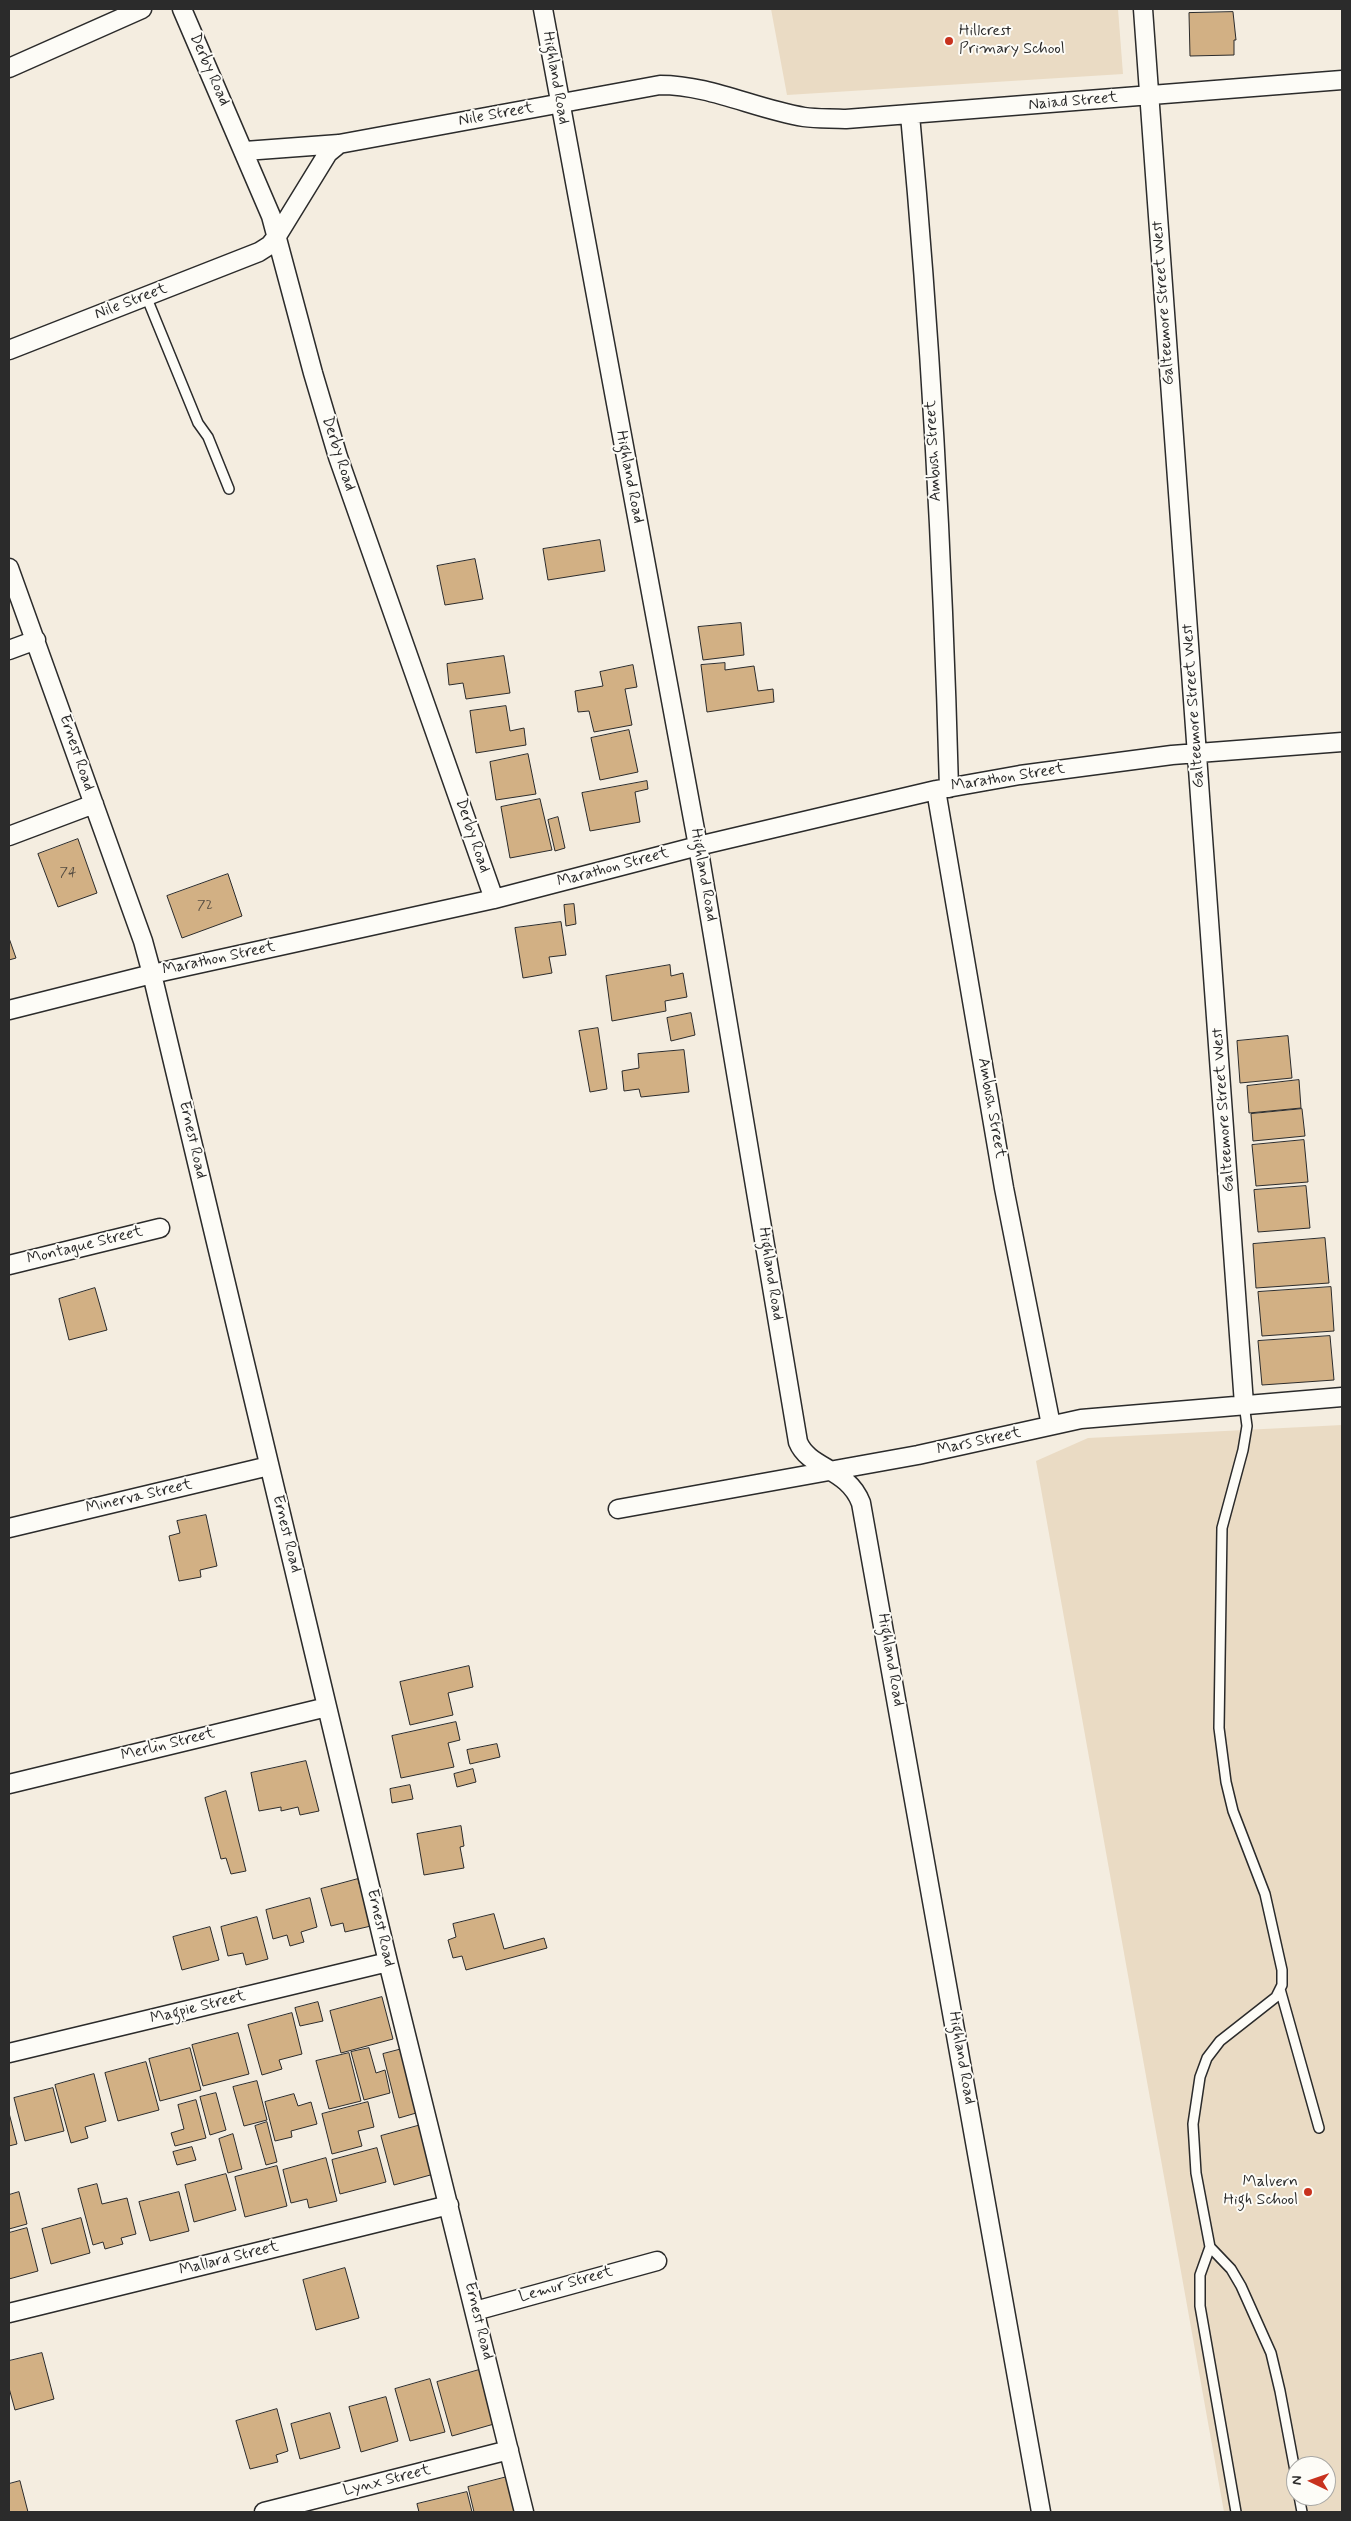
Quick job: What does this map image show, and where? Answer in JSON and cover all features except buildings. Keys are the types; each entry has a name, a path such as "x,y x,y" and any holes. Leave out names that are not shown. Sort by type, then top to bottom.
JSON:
{"street":[{"path":"9,68 142,9"},
{"name":"Derby Road","path":"182,9 244,151 277,236 313,373 338,457 494,899"},
{"name":"Highland Road","path":"543,9 698,846 798,1442 806,1455 849,1483 857,1494 866,1525 1041,2512"},
{"name":"Galteemore Street West","path":"1143,9 1244,1404"},
{"name":"Naiad Street","path":"803,117 846,118 910,115 1342,80"},
{"name":"Nile Street","path":"244,151 339,144 641,88 677,85 722,94 803,117"},
{"name":"Ambush Street","path":"910,115 925,278 946,649 943,789 1004,1188 1051,1426"},
{"name":"Nile Street","path":"9,350 260,252 270,245 277,236 328,153 339,144"},
{"name":"Ernest Road","path":"9,568 94,804 152,974 388,1962 524,2512"},
{"path":"9,650 36,640"},
{"name":"Marathon Street","path":"9,1010 152,974 494,899 698,846 943,789 1020,775 1198,753 1342,742"},
{"path":"9,836 94,804"},
{"name":"Montague Street","path":"9,1265 160,1228"},
{"name":"Mars Street","path":"618,1509 833,1471 978,1443 1106,1415 1342,1397"},
{"name":"Minerva Street","path":"9,1528 269,1466"},
{"name":"Merlin Street","path":"9,1784 327,1707"},
{"name":"Magpie Street","path":"9,2053 388,1962"},
{"name":"Mallard Street","path":"9,2313 449,2205"},
{"name":"Lemur Street","path":"475,2311 657,2261"},
{"name":"Lynx Street","path":"264,2512 509,2450"}],"lane":[{"path":"146,296 198,423 208,437 229,489"},
{"path":"1236,2512 1200,2306 1200,2275 1210,2247 1196,2173 1193,2124 1200,2077 1207,2058 1220,2041 1276,1997 1280,1988 1282,1970 1265,1894 1233,1811 1221,1755 1219,1728 1222,1528 1243,1450 1247,1426 1244,1404"},
{"path":"1280,1988 1320,2128"},
{"path":"1210,2247 1231,2269 1241,2286 1271,2354 1292,2456"}],"shaded area":[{"name":"Hillcrest Primary School","path":"771,9 1118,9 1123,74 787,95"},
{"name":"Malvern High School","path":"1342,1425 1342,2512 1224,2512 1036,1461 1088,1438"}],"place":[{"name":"Hillcrest Primary School","path":"949,41"},
{"name":"Malvern High School","path":"1308,2192"}]}
